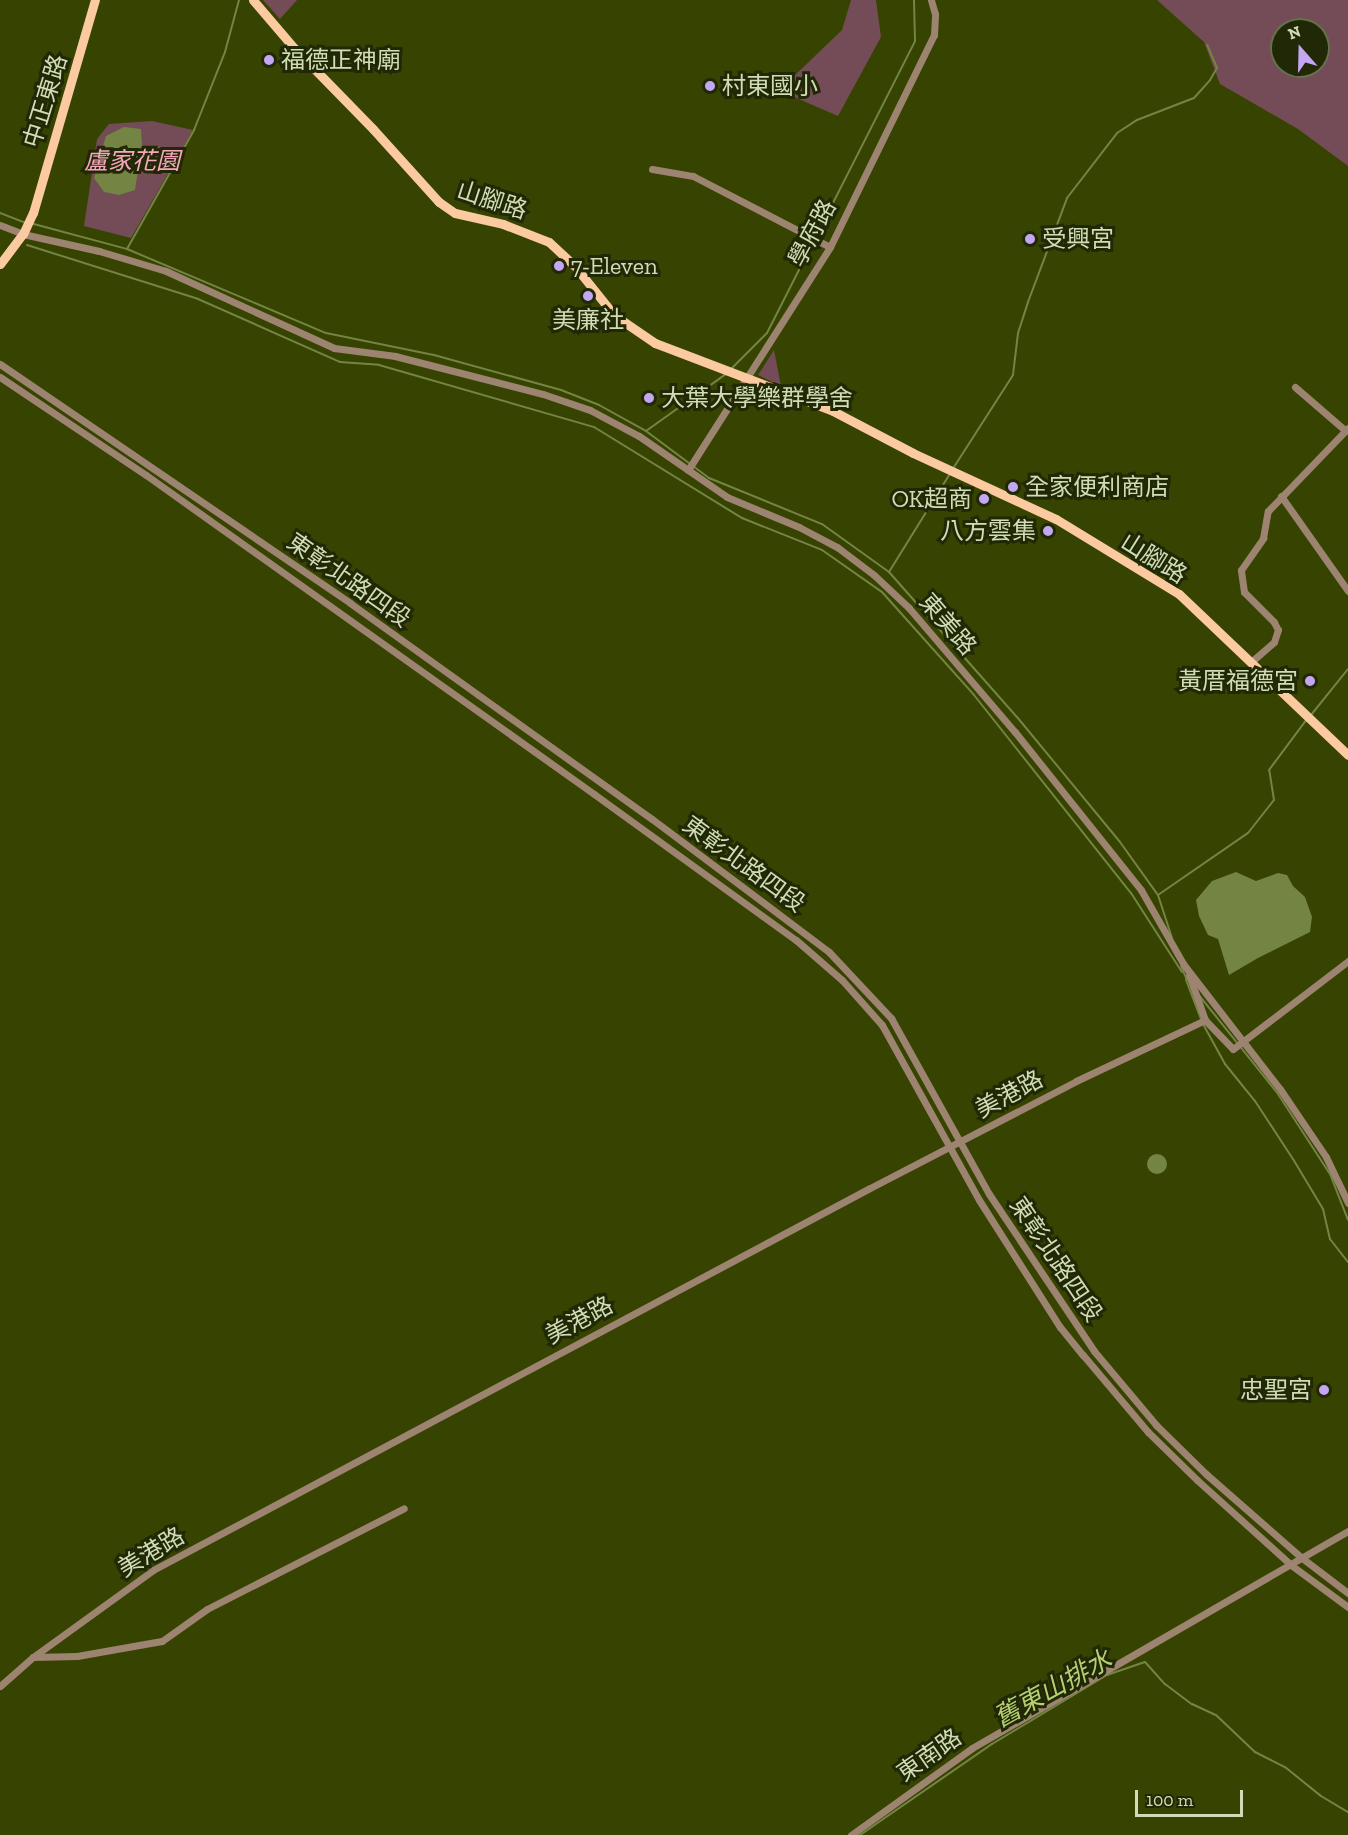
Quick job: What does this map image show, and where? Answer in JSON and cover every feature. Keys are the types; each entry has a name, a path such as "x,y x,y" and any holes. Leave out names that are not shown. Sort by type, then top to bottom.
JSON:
{"main road":[{"name":"中正東路","path":"23,234 33,213 95,0"},
{"name":"山腳路","path":"253,0 294,48 374,129 439,202 455,213 502,225 549,242 574,266 623,324 655,343 833,411 1056,519 1179,594 1348,755"},
{"path":"0,264 23,234"}],"street":[{"name":"學府路","path":"688,470 830,247 934,35 935,14 931,0"},
{"path":"652,169 693,176 830,247"},
{"name":"東美路","path":"0,225 23,234 99,251 166,271 334,348 395,356 543,394 591,410 639,436 727,497 799,527 837,548 893,591 1015,732 1141,890 1184,965"},
{"name":"東彰北路四段","path":"0,364 341,597 601,784 806,934 836,959 891,1018 989,1194 1094,1351 1156,1425 1206,1474 1302,1558 1348,1593"},
{"name":"東彰北路四段","path":"0,377 146,476 594,794 795,940 842,980 882,1025 949,1148 1060,1327 1103,1380 1197,1480 1291,1565 1348,1606"},
{"path":"1251,662 1274,642 1278,630 1274,622 1244,592 1241,570 1263,537 1268,511 1347,429 1295,387"},
{"path":"1281,496 1348,591"},
{"path":"594,794 601,784"},
{"path":"1184,965 1201,1021 1233,1049 1348,961"},
{"path":"1184,965 1242,1043 1280,1089 1326,1157 1348,1203"},
{"name":"美港路","path":"0,1686 33,1657 153,1570 626,1317 1076,1081 1201,1021"},
{"path":"33,1657 77,1656 162,1641 207,1609 404,1508"},
{"name":"東南路","path":"850,1835 972,1748 1125,1657 1348,1531"}],"green space":[{"path":"263,0 297,0 280,19"},
{"path":"851,0 876,0 881,37 838,116 785,93 792,78 842,30"},
{"path":"1157,0 1348,0 1348,166 1298,129 1220,84 1204,42"},
{"name":"盧家花園","path":"152,121 193,130 131,238 84,226 97,139 109,124"},
{"path":"774,350 781,386 758,375"}],"shaded area":[{"path":"124,127 141,129 142,145 135,190 119,195 104,192 94,178 106,136"},
{"path":"1236,872 1256,881 1278,873 1287,875 1293,886 1305,897 1312,917 1310,932 1229,975 1218,939 1208,935 1199,916 1196,900 1212,881"},
{"path":"1157,1154 1164,1157 1167,1164 1164,1171 1157,1174 1150,1171 1147,1164 1150,1157"}],"waterway":[{"path":"127,249 194,130 225,52 239,0"},
{"path":"730,370 767,333 915,41 914,0"},
{"path":"954,467 1013,375 1018,333 1067,198 1117,133 1137,120 1194,98 1217,68 1207,45"},
{"path":"0,213 24,222"},
{"path":"30,223 127,249 326,333 434,355 561,390 599,405 646,431 709,478 822,524 889,572 1017,717 1120,842 1158,895 1172,938"},
{"path":"27,245 198,299 340,362 379,365 594,427 742,518 822,550 882,592 974,695 1131,893 1182,972"},
{"path":"646,431 726,374"},
{"path":"889,572 951,472"},
{"path":"1311,715 1348,669"},
{"path":"1158,895 1248,833 1274,800 1269,770 1307,719"},
{"path":"1181,966 1187,980"},
{"path":"1186,980 1201,1019"},
{"path":"1198,994 1278,1094 1330,1174 1348,1220"},
{"path":"1203,1024 1225,1064 1255,1101 1293,1159 1323,1209 1330,1239 1348,1262"},
{"name":"舊東山排水","path":"860,1835 992,1744 1107,1675 1145,1662 1165,1684 1192,1704 1216,1715 1255,1752 1285,1767 1321,1796 1348,1812"}],"place":[{"name":"福德正神廟","path":"269,60"},
{"name":"村東國小","path":"710,86"},
{"name":"受興宮","path":"1030,239"},
{"name":"7-Eleven","path":"559,266"},
{"name":"美廉社","path":"588,296"},
{"name":"大葉大學樂群學舍","path":"649,398"},
{"name":"全家便利商店","path":"1013,487"},
{"name":"OK超商","path":"984,499"},
{"name":"八方雲集","path":"1048,531"},
{"name":"黃厝福德宮","path":"1310,681"},
{"name":"忠聖宮","path":"1324,1390"}]}
